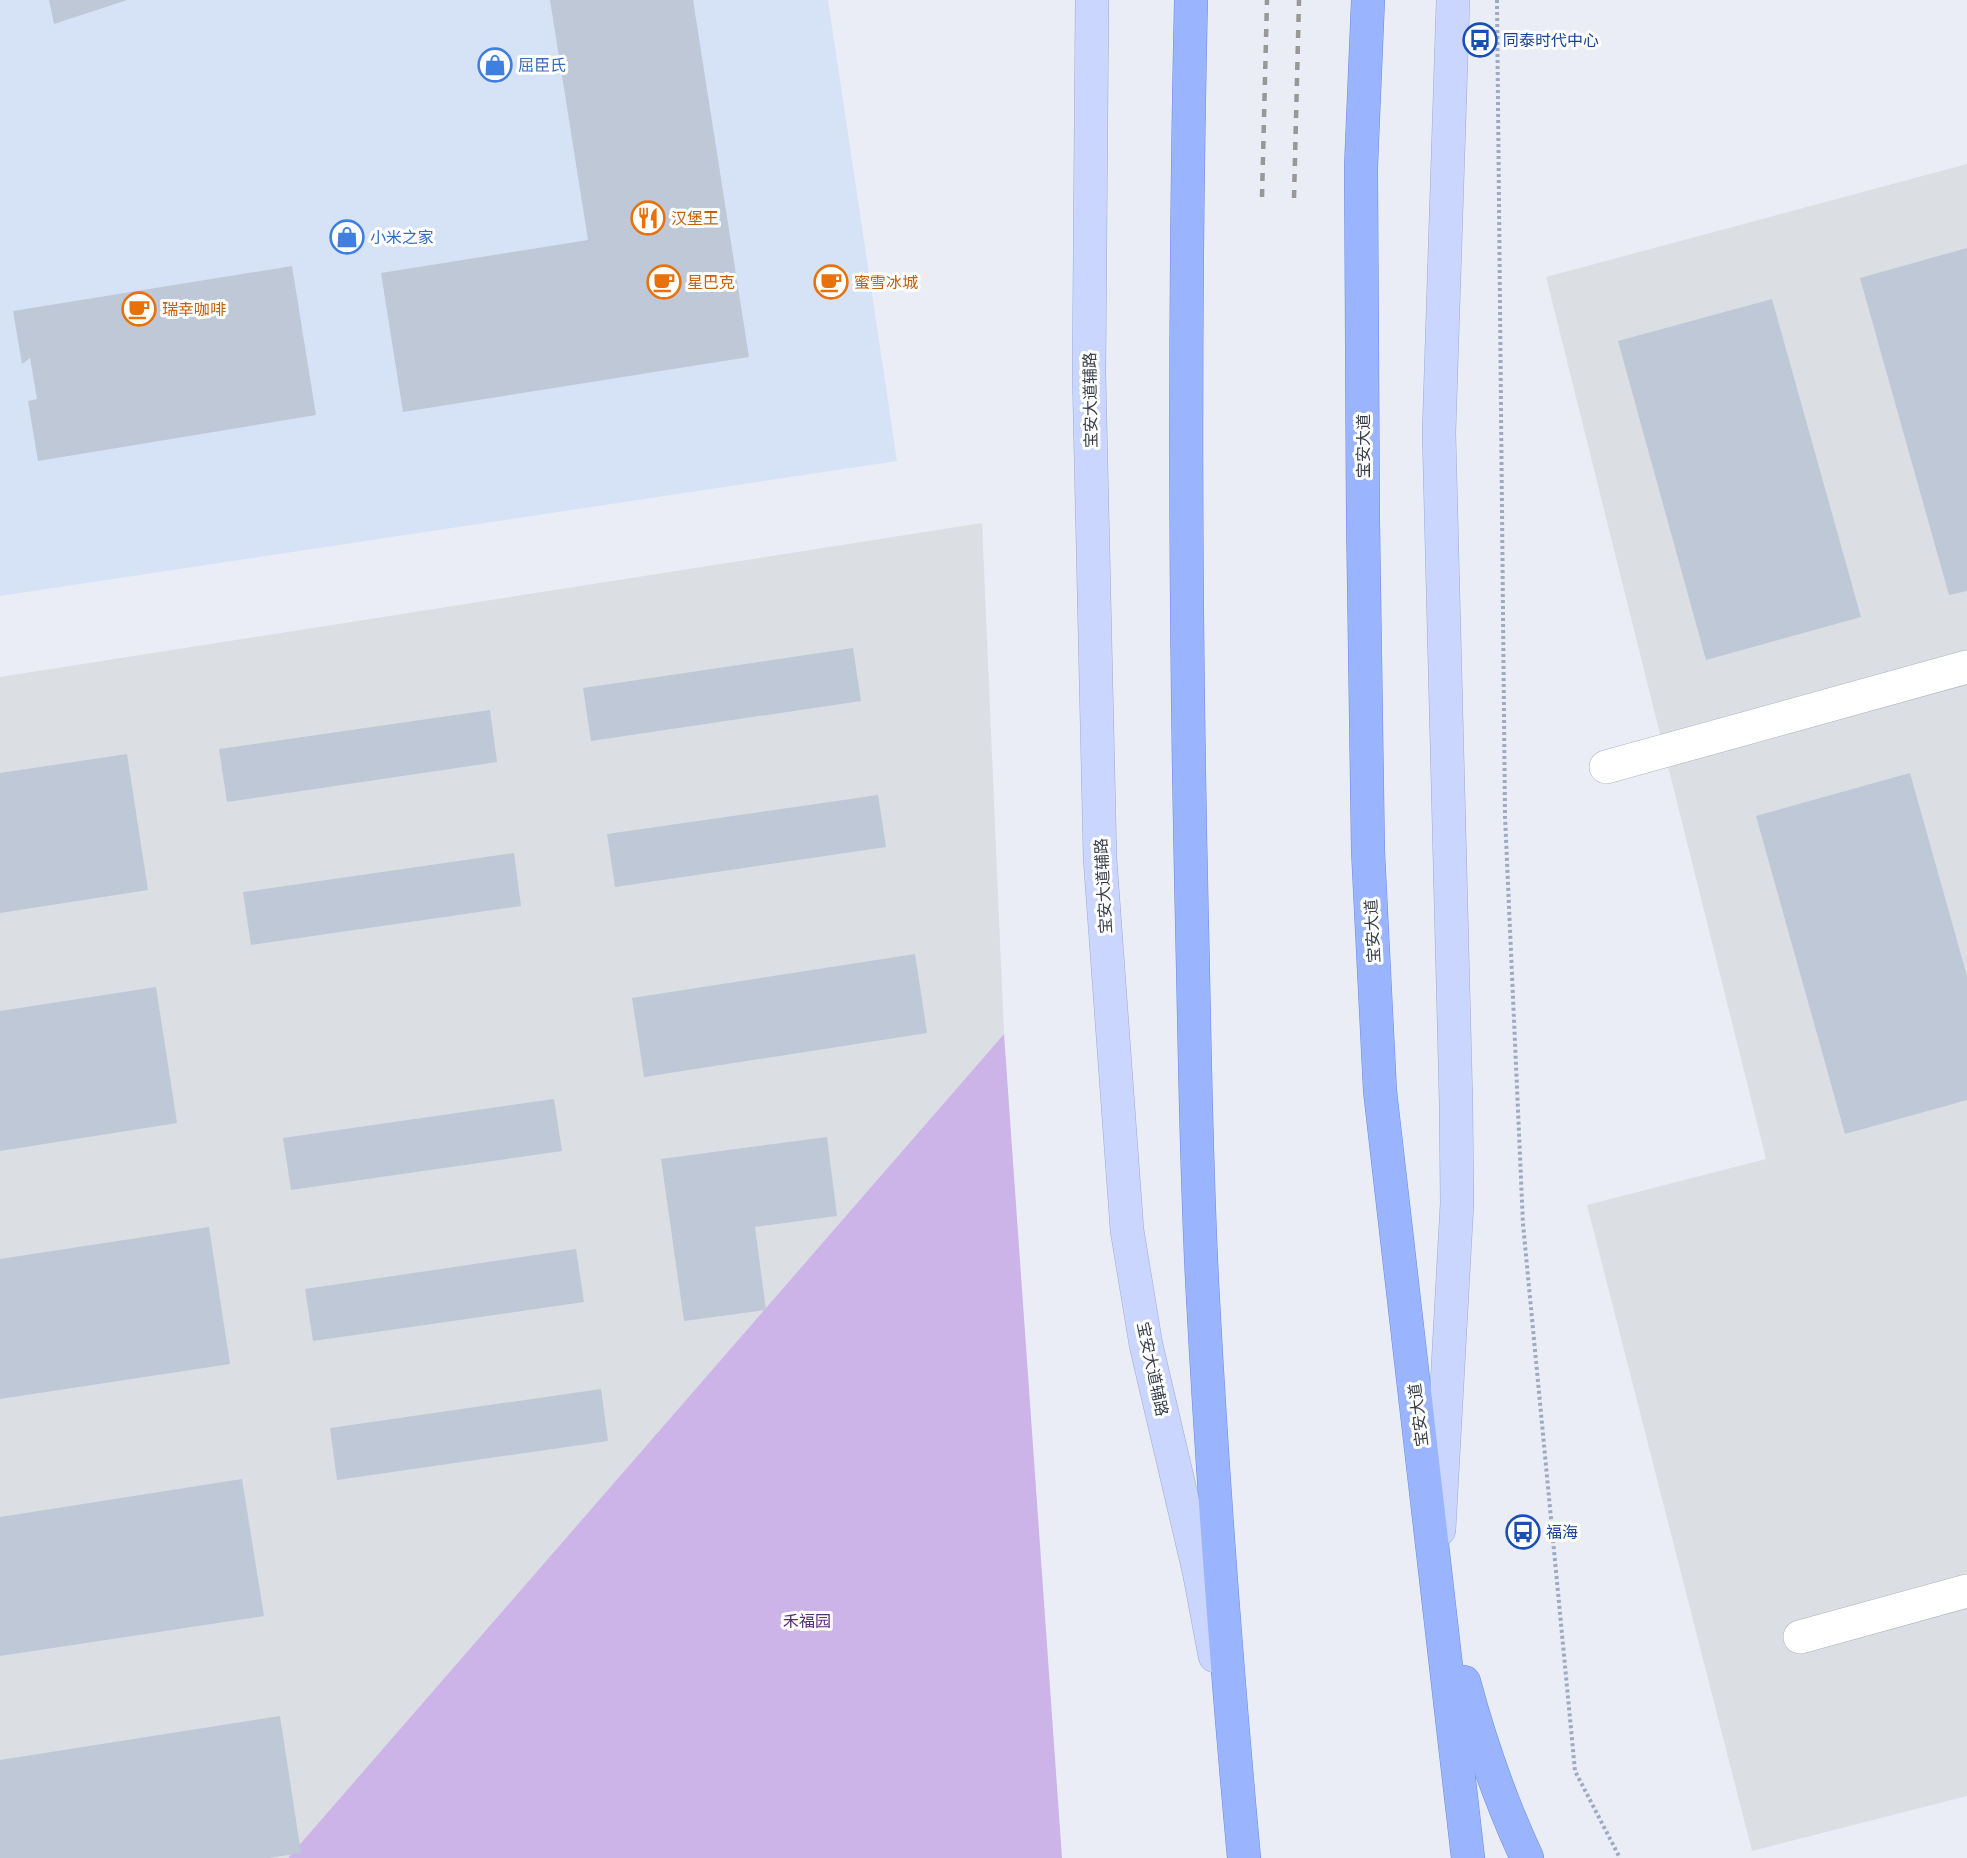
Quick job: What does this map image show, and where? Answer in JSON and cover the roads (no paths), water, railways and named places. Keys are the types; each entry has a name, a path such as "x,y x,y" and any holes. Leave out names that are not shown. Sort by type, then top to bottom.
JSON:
{"main road":[{"name":"宝安大道辅路","path":"1092,0 1089,373 1100,858 1127,1230 1146,1345 1199,1570 1235,1760"},
{"path":"1191,0 1185,402 1188,734 1196,1075 1203,1296 1223,1622 1244,1858"},
{"name":"宝安大道","path":"1368,0 1361,179 1363,520 1368,851 1380,1091 1468,1858"},
{"path":"1453,0 1439,433 1457,1203 1436,1577 1474,1719 1527,1858"},
{"path":"1230,1858 1235,1760"}],"street":[{"path":"1606,767 1967,667"},
{"path":"1800,1637 1967,1591"}],"railway":[{"path":"1262,197 1267,0"},
{"path":"1294,198 1299,0"}],"place":[{"name":"同泰时代中心","path":"1480,40"},
{"name":"屈臣氏","path":"495,65"},
{"name":"汉堡王","path":"648,218"},
{"name":"小米之家","path":"347,237"},
{"name":"星巴克","path":"664,282"},
{"name":"蜜雪冰城","path":"831,282"},
{"name":"瑞幸咖啡","path":"139,309"},
{"name":"福海","path":"1523,1532"}],"park label":[{"name":"禾福园","path":"807,1621"}]}
